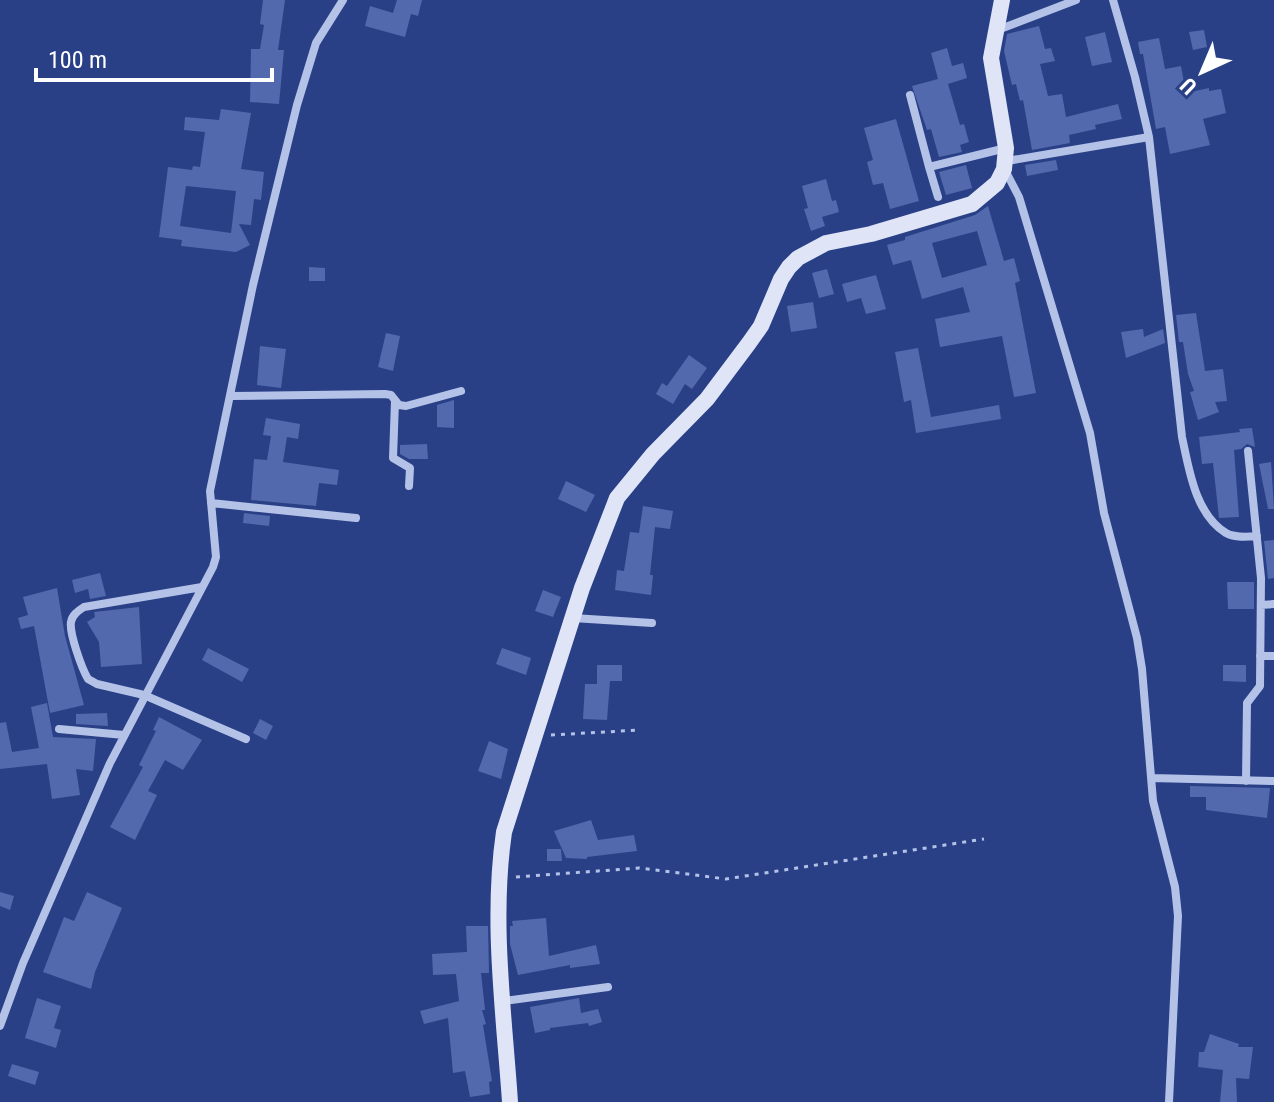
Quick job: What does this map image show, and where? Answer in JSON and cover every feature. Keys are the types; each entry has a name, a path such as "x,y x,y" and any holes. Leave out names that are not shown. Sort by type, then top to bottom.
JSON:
{"street":[{"path":"0,1026 51,898 124,735 216,557 210,491 255,274 297,105 316,43 343,0"},
{"path":"1002,0 991,58 1006,159 1090,433 1104,513 1137,638 1153,801 1175,887 1178,916 1169,1102"},
{"path":"994,32 1076,0"},
{"path":"1113,0 1149,137 1182,437 1191,482 1211,520 1227,534 1257,536"},
{"path":"910,95 938,197"},
{"path":"929,167 1006,159 1149,137"},
{"path":"510,1102 498,929 504,832 572,618 617,498 653,454 707,399 761,326 781,279 798,258 826,243 871,234 972,204 990,191 1006,159"},
{"path":"231,396 385,394 391,395 399,405 415,405 461,391"},
{"path":"395,401 393,458 410,468 409,486"},
{"path":"1246,781 1247,709 1250,697 1260,686 1261,605 1248,451"},
{"path":"211,503 356,518"},
{"path":"202,587 84,607 71,621 73,633 88,679 144,695 246,739"},
{"path":"1261,605 1274,604"},
{"path":"572,618 652,623"},
{"path":"1260,656 1274,656"},
{"path":"59,729 124,735"},
{"path":"1152,778 1274,781"},
{"path":"504,1001 608,987"}],"path":[{"path":"536,736 640,730"},
{"path":"500,878 639,868 726,879 984,839"}],"building":[{"path":"263,0 285,0 278,50 284,50 279,104 250,102 251,49 260,49 264,25 260,24"},
{"path":"397,0 422,0 418,16 411,14 405,37 365,26 370,6 393,13"},
{"path":"1039,26 1045,49 1051,48 1055,61 1040,64 1048,96 1062,94 1066,117 1118,104 1122,119 1069,135 1070,143 1032,150 1023,100 1020,101 1016,84 1012,85 1004,51 1007,34"},
{"path":"1204,30 1207,47 1193,50 1189,32"},
{"path":"1105,32 1112,62 1092,66 1085,37"},
{"path":"1159,38 1165,69 1181,66 1186,93 1221,89 1226,113 1203,119 1210,145 1170,154 1165,127 1156,129 1143,54 1140,54 1138,42"},
{"path":"947,48 952,66 963,63 967,78 948,84 960,125 964,124 969,142 960,145 962,152 939,157 931,129 927,130 912,86 938,79 931,53"},
{"path":"221,109 251,113 241,169 264,172 261,200 254,199 251,225 239,224 250,245 236,252 181,246 182,240 159,237 168,167 192,170 193,166 200,167 205,132 184,130 185,117 219,120","holes":["186,186 236,191 231,233 180,226"]},
{"path":"896,119 919,201 890,209 883,183 873,185 867,162 873,160 864,128"},
{"path":"1056,160 1058,170 1027,176 1025,165"},
{"path":"966,165 972,188 946,195 939,172"},
{"path":"826,179 832,201 836,200 839,212 822,217 825,226 811,231 804,209 808,208 802,186"},
{"path":"988,206 1004,261 1014,258 1020,281 1015,283 1036,393 1014,397 1002,336 940,347 935,319 970,312 963,287 922,299 911,260 893,265 887,245 975,215","holes":["977,231 987,265 942,278 932,243"]},
{"path":"309,267 325,268 325,281 309,281"},
{"path":"827,269 834,294 819,298 812,273"},
{"path":"876,275 886,309 866,314 861,298 847,302 842,284"},
{"path":"813,302 817,328 791,332 787,306"},
{"path":"1196,313 1205,371 1223,369 1227,401 1215,402 1219,412 1198,420 1190,392 1194,391 1183,342 1179,342 1176,315"},
{"path":"1143,329 1144,337 1163,329 1165,343 1126,358 1121,332"},
{"path":"386,333 400,336 393,371 378,367"},
{"path":"260,346 286,349 281,388 257,385"},
{"path":"918,348 931,417 999,405 1001,419 916,433 911,400 904,402 895,352"},
{"path":"689,355 707,368 692,389 685,384 673,404 656,394 662,383 667,386"},
{"path":"454,400 454,428 437,427 437,405"},
{"path":"266,418 300,424 298,439 287,437 283,462 339,470 337,485 319,483 316,506 251,500 254,459 267,460 271,436 263,435"},
{"path":"1252,428 1255,447 1247,444 1234,450 1239,517 1219,518 1213,463 1202,464 1199,437"},
{"path":"427,444 428,459 409,459 400,454 400,445"},
{"path":"1271,462 1274,509 1268,509 1259,464"},
{"path":"566,481 595,495 586,512 558,499"},
{"path":"643,506 673,511 670,529 655,527 651,595 615,590 617,570 624,571 630,532 639,533"},
{"path":"244,513 270,516 269,526 243,523"},
{"path":"1274,540 1274,578 1268,579 1264,541"},
{"path":"100,573 106,596 90,599 88,589 75,593 72,580"},
{"path":"1227,582 1254,582 1254,609 1228,609"},
{"path":"57,588 65,636 84,705 50,713 34,626 21,629 18,618 28,615 23,597"},
{"path":"543,590 561,597 553,617 535,611"},
{"path":"139,607 142,664 101,667 99,642 87,622 95,617 94,612"},
{"path":"208,648 249,669 242,682 202,660"},
{"path":"502,648 531,658 526,675 496,664"},
{"path":"597,665 622,665 622,681 610,681 607,720 583,719 585,684 597,684"},
{"path":"1223,665 1246,665 1246,682 1223,681"},
{"path":"47,703 53,737 96,739 93,771 76,769 80,795 52,799 47,764 0,769 0,723 6,722 12,752 39,748 31,707"},
{"path":"107,713 108,726 76,724 76,714"},
{"path":"159,717 202,740 183,770 165,760 148,791 157,795 135,840 110,827 143,767 139,765 156,731 153,730"},
{"path":"260,719 273,726 266,740 253,733"},
{"path":"489,741 508,749 501,779 478,771"},
{"path":"1190,786 1270,788 1267,818 1206,810 1206,797 1190,797"},
{"path":"591,820 598,840 634,835 637,851 587,859 566,858 554,831"},
{"path":"547,849 561,849 562,861 547,861"},
{"path":"0,892 14,896 10,910 0,906"},
{"path":"87,892 122,908 91,989 43,972 64,917 74,921"},
{"path":"546,918 549,956 596,945 600,964 570,968 570,965 518,975 510,944 512,921"},
{"path":"466,926 488,926 489,973 481,973 485,1010 482,1010 486,1024 483,1025 492,1081 489,1082 490,1094 470,1097 465,1071 453,1073 448,1018 424,1024 420,1011 459,1001 456,974 433,975 432,954 467,952"},
{"path":"37,998 61,1006 54,1028 61,1030 56,1048 25,1038"},
{"path":"579,998 581,1013 598,1009 602,1022 589,1026 588,1023 550,1028 535,1033 530,1007"},
{"path":"1210,1034 1239,1044 1238,1047 1253,1047 1249,1079 1236,1078 1237,1102 1220,1102 1223,1070 1198,1067 1199,1052 1204,1052"},
{"path":"12,1064 39,1072 35,1085 8,1076"}]}
